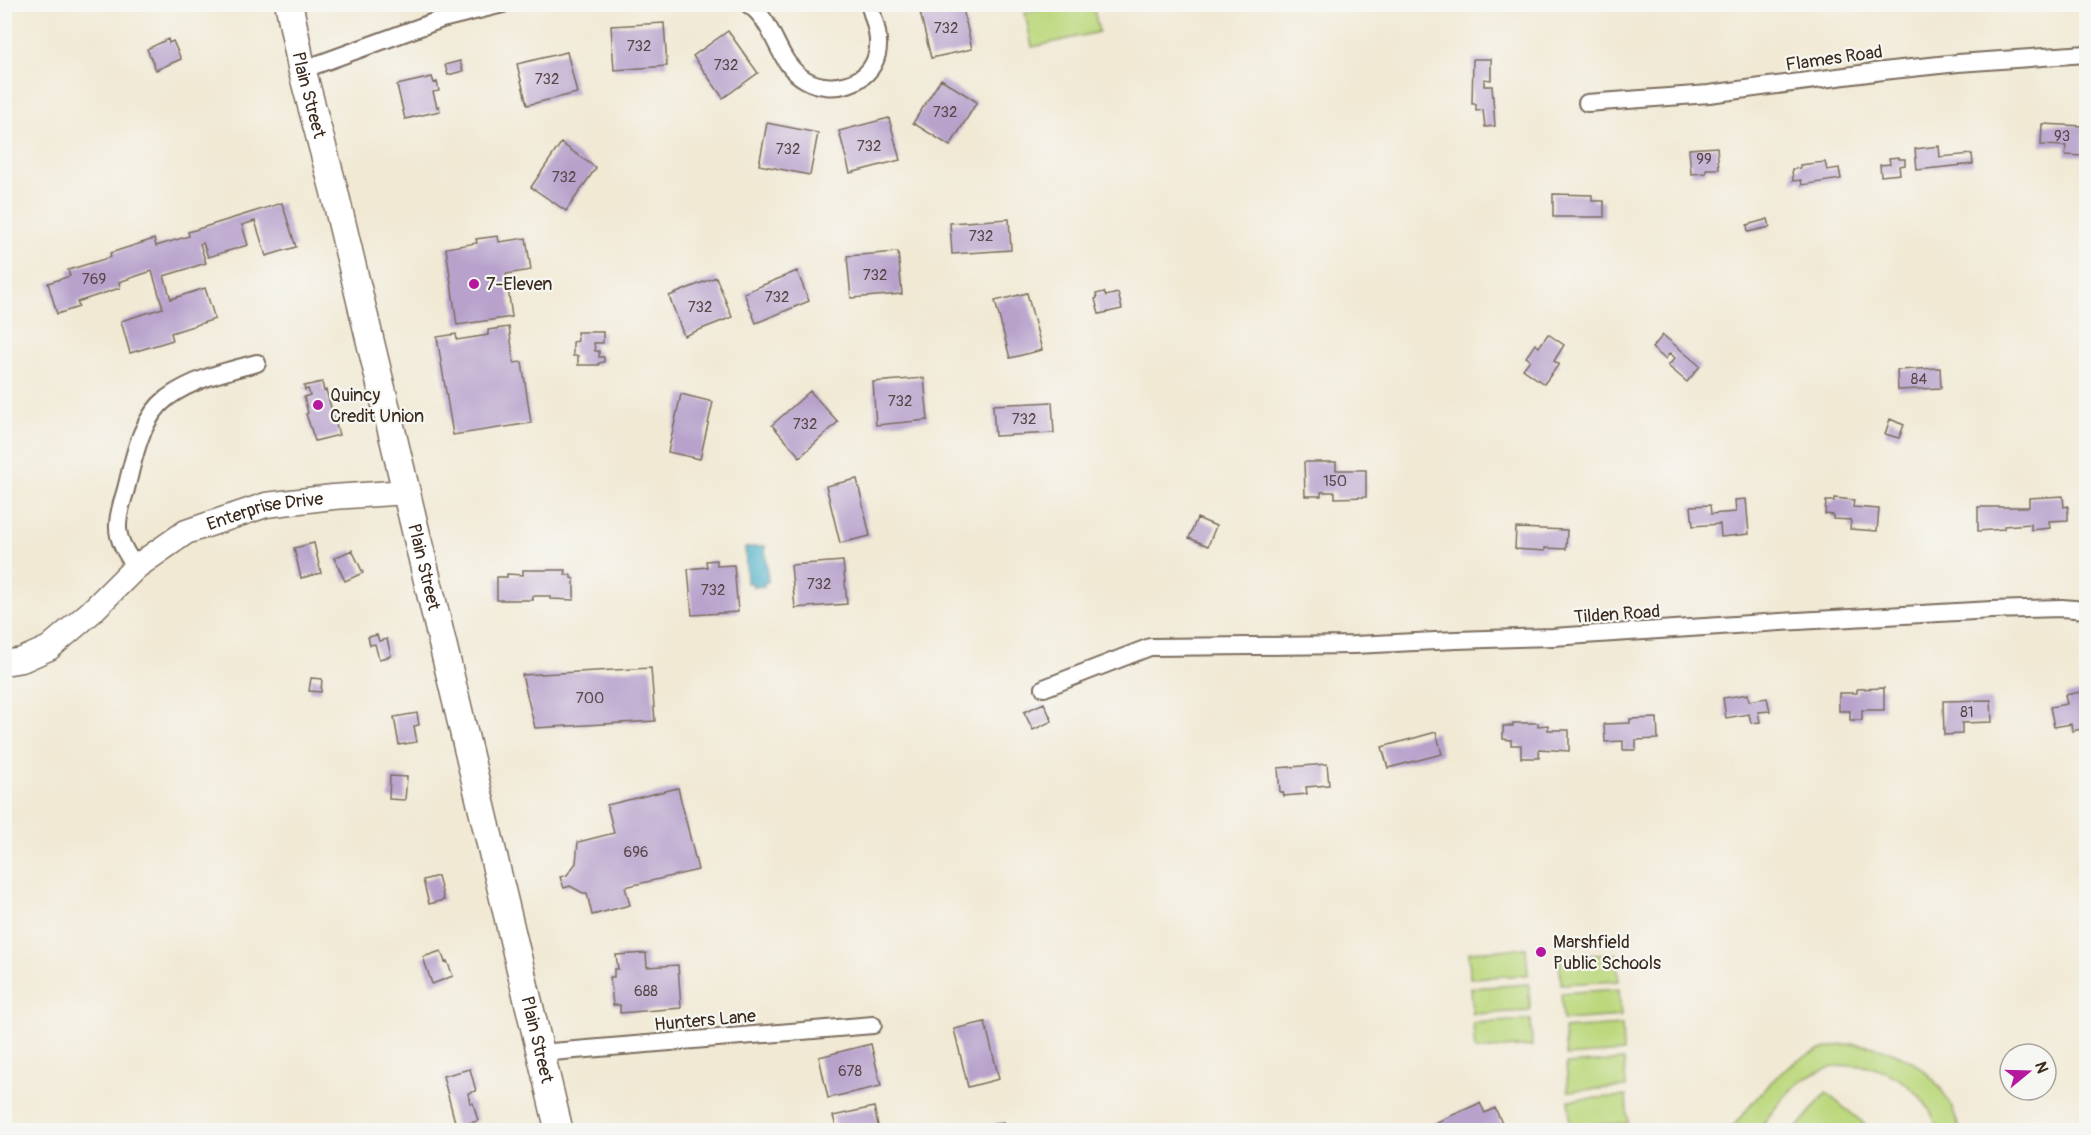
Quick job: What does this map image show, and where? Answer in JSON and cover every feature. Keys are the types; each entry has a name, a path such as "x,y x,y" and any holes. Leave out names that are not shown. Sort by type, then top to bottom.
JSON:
{"main road":[{"name":"Plain Street","path":"289,4 302,70 334,190 559,1131"}],"street":[{"path":"302,70 442,19 503,4"},
{"path":"748,4 754,8 768,27 791,70 807,81 829,86 850,84 859,80 873,64 878,54 878,41 869,4"},
{"name":"Flames Road","path":"1587,103 1719,93 1883,70 2086,54"},
{"path":"136,567 120,539 117,526 131,465 149,420 157,408 182,390 220,373 257,363"},
{"name":"Enterprise Drive","path":"4,663 22,660 49,648 90,613 136,567 186,532 266,505 333,497 407,492"},
{"name":"Tilden Road","path":"1044,688 1150,647 1354,645 1553,638 1992,610 2062,608 2086,610"},
{"name":"Hunters Lane","path":"540,1053 873,1026"}],"green space":[{"path":"1066,5 1093,5 1099,32 1032,47 1025,13"},
{"path":"1526,948 1528,975 1470,978 1469,952"},
{"path":"1617,954 1619,981 1561,984 1559,957"},
{"path":"1529,984 1530,1011 1473,1014 1471,988"},
{"path":"1619,989 1621,1016 1563,1020 1561,993"},
{"path":"1531,1020 1532,1046 1475,1050 1473,1023"},
{"path":"1622,1025 1623,1052 1566,1056 1564,1029"},
{"path":"1853,1044 1891,1052 1921,1069 1945,1095 1960,1130 1938,1130 1930,1111 1918,1095 1903,1082 1886,1072 1848,1065 1828,1069 1800,1082 1758,1130 1730,1130 1769,1085 1797,1061 1831,1047"},
{"path":"1624,1060 1626,1087 1568,1091 1566,1064"},
{"path":"1826,1093 1872,1130 1795,1130"},
{"path":"1626,1096 1628,1123 1570,1126 1569,1100"}],"water":[{"path":"765,546 768,582 764,582 764,586 753,587 752,583 747,583 745,548"}],"building":[{"path":"933,4 962,4 972,49 931,58 919,8"},
{"path":"664,23 667,66 614,70 611,26"},
{"path":"728,31 758,73 723,98 693,56"},
{"path":"168,39 169,43 173,41 181,59 156,70 147,49"},
{"path":"567,52 577,93 527,105 517,64"},
{"path":"1473,59 1491,59 1491,80 1484,79 1484,86 1492,86 1495,126 1485,127 1483,110 1476,111 1476,104 1472,104"},
{"path":"460,61 463,71 448,75 445,65"},
{"path":"432,77 434,83 437,82 439,91 433,92 440,111 405,119 397,85"},
{"path":"941,79 977,102 950,146 913,123"},
{"path":"889,118 900,160 850,173 839,131"},
{"path":"767,123 818,133 810,175 759,165"},
{"path":"2042,124 2084,126 2082,156 2065,155 2066,146 2041,145"},
{"path":"561,143 596,168 566,211 531,187"},
{"path":"1939,146 1940,157 1972,154 1973,164 1917,170 1915,149"},
{"path":"1717,147 1719,169 1706,169 1706,173 1691,174 1689,149"},
{"path":"1899,157 1899,159 1905,159 1905,165 1899,166 1900,174 1881,176 1880,165 1890,164 1889,158"},
{"path":"1825,162 1827,170 1839,168 1841,179 1802,185 1801,180 1793,181 1792,169 1800,168 1800,165"},
{"path":"1553,194 1592,195 1592,201 1604,201 1604,217 1553,217"},
{"path":"282,203 296,247 266,256 255,221 242,225 248,245 208,257 203,243 200,244 206,263 164,276 171,299 205,288 215,319 171,333 173,340 130,353 121,321 163,308 152,271 119,282 120,288 77,302 79,307 57,314 48,283 70,276 68,270 111,257 110,253 154,239 156,246 189,236 188,232"},
{"path":"1009,219 1011,250 952,254 950,223"},
{"path":"1768,219 1770,227 1748,232 1747,225"},
{"path":"498,236 499,242 526,238 531,270 506,274 512,317 457,325 446,248 477,243 476,239"},
{"path":"898,252 902,294 851,298 847,256"},
{"path":"797,271 809,301 756,323 744,293"},
{"path":"716,277 732,317 684,336 669,296"},
{"path":"1104,292 1106,296 1118,293 1122,309 1099,314 1096,294"},
{"path":"1027,293 1042,350 1010,358 995,301"},
{"path":"509,327 514,363 522,362 531,423 453,435 437,337 456,334 457,340 488,335 488,330"},
{"path":"577,332 603,332 603,343 594,343 595,351 599,351 599,357 604,357 604,362 599,365 578,365 578,356 573,356 573,342 578,341"},
{"path":"1548,334 1564,345 1554,361 1559,364 1544,384 1523,369 1530,360 1526,357 1535,344 1539,347"},
{"path":"1663,335 1700,366 1687,382 1668,366 1675,358 1670,353 1665,359 1652,348"},
{"path":"1940,368 1941,388 1898,390 1897,370"},
{"path":"924,378 928,420 876,425 873,382"},
{"name":"Quincy Credit Union","path":"322,382 339,435 315,441 306,414 308,413 304,397 310,395 304,386"},
{"path":"810,391 838,422 800,457 772,425"},
{"path":"681,394 713,402 700,459 668,452"},
{"path":"1052,402 1054,433 995,436 993,405"},
{"path":"1890,419 1904,425 1899,438 1885,434"},
{"path":"1304,462 1336,462 1336,470 1366,470 1366,497 1335,498 1335,492 1321,492 1321,496 1305,496"},
{"path":"857,479 870,536 840,543 826,486"},
{"path":"2063,496 2064,507 2068,506 2068,520 2049,521 2050,528 2031,530 2031,524 1978,531 1978,507 2029,507 2029,498"},
{"path":"1834,498 1854,500 1853,507 1879,509 1877,531 1850,529 1851,520 1833,519 1833,515 1825,514 1826,501 1834,501"},
{"path":"1746,499 1749,534 1721,537 1720,524 1693,526 1691,506 1710,505 1711,514 1736,512 1735,500"},
{"path":"1197,518 1216,526 1208,546 1189,538"},
{"path":"1516,528 1567,530 1566,549 1545,548 1545,551 1515,549"},
{"path":"314,543 321,573 301,578 294,548"},
{"path":"352,550 363,573 345,581 334,558"},
{"path":"717,560 717,566 734,565 738,612 692,615 688,569 707,567 706,561"},
{"path":"843,561 847,604 795,608 791,565"},
{"path":"523,570 566,570 565,575 571,575 574,579 574,600 533,596 533,600 497,600 497,577 507,577 507,574 523,575"},
{"path":"377,635 379,641 387,639 391,656 379,659 375,644 370,645 368,637"},
{"path":"651,668 655,721 535,728 522,675"},
{"path":"311,678 322,679 321,692 309,691"},
{"path":"1884,688 1884,710 1862,710 1862,720 1850,720 1850,711 1839,711 1839,693 1857,693 1857,689"},
{"path":"2086,691 2086,728 2072,731 2071,724 2054,727 2050,707 2067,704 2065,695"},
{"path":"1748,694 1749,701 1767,698 1770,711 1758,712 1760,722 1751,723 1749,714 1726,718 1723,698"},
{"path":"1991,700 1992,722 1962,723 1962,734 1944,735 1943,701"},
{"path":"1044,703 1052,721 1033,730 1024,712"},
{"path":"417,713 419,725 414,726 417,742 399,745 394,717"},
{"path":"1657,718 1658,739 1636,740 1636,750 1623,750 1623,741 1605,742 1604,724 1630,723 1630,719"},
{"path":"1513,723 1538,723 1538,726 1548,725 1548,730 1569,730 1569,751 1539,749 1539,758 1521,758 1521,745 1511,745 1511,740 1503,739 1503,726 1513,726"},
{"path":"1436,732 1442,754 1388,768 1382,747"},
{"path":"1327,764 1329,785 1306,787 1307,794 1284,796 1283,792 1280,792 1278,768"},
{"path":"390,776 407,777 405,800 389,799"},
{"path":"678,788 698,870 625,887 630,905 592,915 587,893 570,886 564,888 560,877 567,875 576,863 578,842 614,833 607,805"},
{"path":"438,876 444,900 429,904 423,880"},
{"path":"441,951 453,976 432,984 423,957"},
{"path":"646,953 647,967 678,965 681,1008 620,1013 620,1005 613,1005 610,977 614,977 614,969 618,969 616,955"},
{"path":"985,1022 999,1079 968,1087 954,1029"},
{"path":"871,1044 881,1086 828,1098 819,1057"},
{"path":"470,1069 476,1091 468,1093 478,1121 456,1126 443,1076"},
{"path":"1480,1103 1485,1113 1495,1108 1505,1130 1419,1130"},
{"path":"874,1107 879,1130 837,1130 833,1116"},
{"path":"1003,1122 1005,1130 973,1130"}],"place":[{"name":"7-Eleven","path":"474,284"},
{"name":"Quincy Credit Union","path":"318,405"},
{"name":"Marshfield Public Schools","path":"1541,952"}]}
